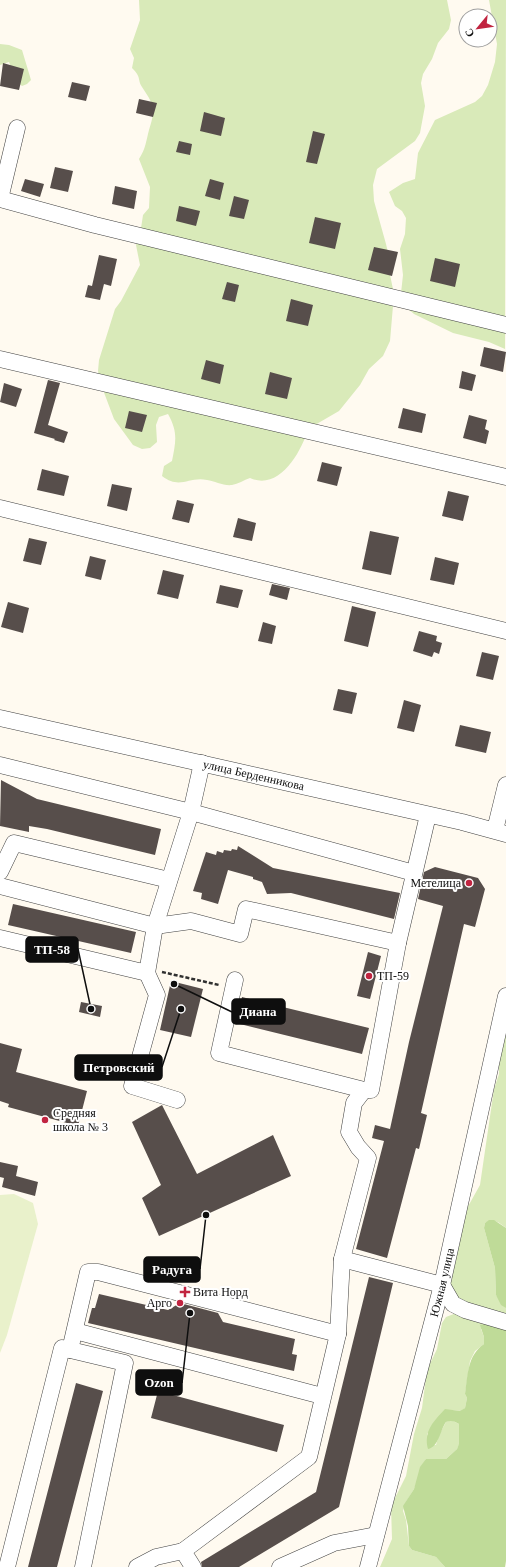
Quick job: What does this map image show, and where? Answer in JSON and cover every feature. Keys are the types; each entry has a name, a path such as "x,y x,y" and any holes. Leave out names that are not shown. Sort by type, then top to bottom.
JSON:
{"street":[{"path":"17,128 0,199 95,225 506,325"},
{"path":"0,359 506,477"},
{"path":"0,508 506,631"},
{"name":"улица Берденникова","path":"0,718 500,832"},
{"path":"177,1100 132,1086 157,995 147,971 155,926 191,812 202,763"},
{"path":"0,765 191,812 414,873"},
{"path":"500,832 506,785"},
{"path":"234,984 219,1053 364,1090 371,1090 398,943 428,815"},
{"path":"0,872 14,843 169,880"},
{"path":"0,886 155,926 191,921 240,934 246,909 398,943"},
{"path":"0,938 147,971"},
{"name":"Южная улица","path":"368,1567 442,1285 506,996"},
{"path":"137,1567 156,1556 183,1551 309,1457 322,1396 338,1334 342,1259 368,1158 358,1147 349,1132 354,1103 364,1090"},
{"path":"342,1259 442,1285 453,1304 464,1310 506,1322"},
{"path":"70,1350 88,1272 93,1271 338,1334"},
{"path":"75,1331 322,1396"},
{"path":"7,1567 62,1348 125,1363 84,1567"},
{"path":"280,1567 334,1543 376,1535"},
{"path":"183,1551 192,1567"}],"path":[{"path":"147,971 234,984"}],"green space":[{"path":"139,0 447,0 451,20 449,29 438,43 432,59 423,74 421,83 425,106 420,133 415,141 377,169 373,185 374,201 390,261 389,270 394,294 390,341 383,356 369,369 360,385 339,411 308,429 305,439 294,458 279,475 270,479 261,481 250,478 232,485 201,479 179,482 168,480 162,476 164,466 172,461 175,432 168,414 159,417 156,425 157,442 150,448 142,449 133,445 114,419 100,382 98,371 99,360 115,309 121,301 140,265 136,245 140,235 143,215 149,208 150,187 139,159 146,144 153,117 153,107 137,74 132,68 134,58 130,49 140,20"},
{"path":"489,0 506,0 505,349 489,342 453,333 414,314 407,308 401,293 403,275 400,249 405,234 406,218 402,211 395,206 389,192 403,183 415,179 418,153 435,120 475,102 482,96 488,85 495,62 497,48 498,48 498,8 490,8"},
{"path":"0,44 9,45 22,50 31,80 27,84 22,86 17,82 9,62 0,65"},
{"path":"506,1028 506,1228 498,1222 491,1221 485,1223 484,1228 495,1268 496,1295 506,1308 506,1318 456,1302 448,1276 466,1210 480,1185 494,1089 499,1074 499,1058"},
{"path":"14,1194 33,1203 38,1224 7,1335 0,1353 0,1195"},
{"path":"489,1220 494,1220 506,1228 506,1308 501,1305 496,1295 495,1268 484,1228 485,1223"},
{"path":"459,1312 506,1323 481,1329 484,1337 484,1344 475,1351 470,1361 465,1394 467,1398 465,1408 461,1411 450,1410 427,1434 427,1444 436,1445 439,1435 446,1422 451,1420 459,1424 459,1445 457,1449 446,1459 426,1459 403,1511 406,1520 409,1546 412,1550 436,1557 445,1567 380,1567 392,1539 391,1506 406,1476 414,1434 422,1408 427,1370 437,1349 442,1323 446,1317"},
{"path":"487,1324 506,1327 505,1567 445,1567 436,1557 412,1550 409,1546 408,1526 403,1506 414,1489 420,1467 426,1459 446,1459 457,1449 459,1444 459,1424 456,1422 446,1422 435,1445 428,1449 428,1432 430,1427 445,1409 460,1411 465,1408 467,1398 465,1394 469,1366 474,1354 484,1344 484,1337 480,1325"}],"building":[{"path":"3,63 24,69 19,90 0,86"},
{"path":"72,82 90,86 86,101 68,97"},
{"path":"139,99 157,103 153,117 136,113"},
{"path":"204,112 225,118 221,136 200,131"},
{"path":"313,131 325,134 317,164 306,162"},
{"path":"179,141 192,144 190,155 176,152"},
{"path":"55,167 73,171 68,192 50,188"},
{"path":"25,179 44,184 40,197 21,191"},
{"path":"210,179 224,183 220,200 205,196"},
{"path":"115,186 137,191 134,209 112,204"},
{"path":"234,196 249,200 244,219 229,216"},
{"path":"179,206 200,211 196,226 176,221"},
{"path":"315,217 341,223 335,249 309,243"},
{"path":"374,247 398,252 392,276 368,270"},
{"path":"99,255 117,259 111,286 104,284 100,300 85,297 88,285 92,286"},
{"path":"435,258 460,264 455,287 430,281"},
{"path":"227,282 239,285 235,302 222,299"},
{"path":"291,299 313,305 308,326 286,321"},
{"path":"484,347 506,352 503,372 480,366"},
{"path":"206,360 224,365 220,384 201,379"},
{"path":"462,371 476,375 472,391 459,388"},
{"path":"270,372 292,378 287,399 265,394"},
{"path":"48,380 60,383 48,425 68,432 64,443 34,433"},
{"path":"4,383 22,389 16,407 0,402"},
{"path":"403,408 426,414 422,433 398,428"},
{"path":"129,411 147,415 142,432 125,428"},
{"path":"469,415 487,420 485,429 489,431 486,444 463,438"},
{"path":"322,462 342,467 337,486 317,481"},
{"path":"42,469 69,476 64,496 37,490"},
{"path":"112,484 132,488 127,511 107,506"},
{"path":"448,491 469,496 463,521 442,516"},
{"path":"177,500 194,504 189,523 172,519"},
{"path":"238,518 256,523 252,541 233,537"},
{"path":"370,531 399,537 391,575 362,569"},
{"path":"29,538 47,542 41,565 23,561"},
{"path":"90,556 106,560 101,580 85,576"},
{"path":"435,557 459,563 454,585 430,580"},
{"path":"163,570 184,575 178,599 157,594"},
{"path":"272,584 290,588 287,600 269,595"},
{"path":"220,585 243,590 238,608 216,603"},
{"path":"8,602 29,608 23,633 1,627"},
{"path":"352,606 376,612 368,647 344,641"},
{"path":"263,622 276,626 272,644 258,641"},
{"path":"419,631 437,636 436,641 442,643 439,654 434,652 432,657 413,651"},
{"path":"482,652 499,656 493,680 476,676"},
{"path":"338,689 357,693 352,714 333,710"},
{"path":"404,700 421,705 414,732 397,728"},
{"path":"460,725 491,732 486,753 455,746"},
{"path":"1,780 37,799 161,829 155,855 47,829 29,826 29,832 0,826"},
{"path":"238,846 273,868 400,893 394,919 291,893 267,894 262,882 253,879 253,877 228,870 218,904 201,899 202,893 193,891 206,852 216,855 217,851 223,853 224,850 237,850"},
{"path":"435,867 478,878 485,889 475,927 464,924 421,1113 427,1115 419,1149 416,1148 387,1258 356,1249 384,1141 372,1138 375,1125 390,1129 409,1042 443,906 418,899 424,872"},
{"path":"13,904 136,932 131,953 8,925"},
{"name":"ТП-59","path":"368,952 381,956 370,999 357,996"},
{"path":"171,981 203,989 191,1037 160,1030"},
{"path":"242,997 369,1028 362,1054 236,1023"},
{"path":"81,1002 102,1006 100,1017 79,1012"},
{"path":"0,1043 22,1049 16,1072 87,1091 78,1126 8,1107 9,1104 0,1101"},
{"path":"162,1105 197,1174 273,1135 291,1176 159,1236 142,1198 161,1185 132,1122"},
{"path":"0,1162 18,1166 16,1176 38,1182 35,1196 2,1187 4,1178 0,1177"},
{"path":"369,1277 393,1283 339,1507 239,1567 202,1567 201,1562 316,1492"},
{"path":"99,1294 168,1310 180,1303 218,1313 223,1322 295,1339 292,1354 297,1355 294,1371 88,1323 92,1308 95,1308"},
{"path":"76,1383 103,1391 57,1567 28,1567"},
{"path":"158,1391 284,1425 277,1452 151,1418"}],"place":[{"name":"Метелица","path":"469,883"},
{"name":"ТП-59","path":"369,976"},
{"name":"Диана","path":"174,984"},
{"name":"ТП-58","path":"91,1009"},
{"name":"Петровский","path":"181,1009"},
{"name":"Средняя школа № 3","path":"45,1120"},
{"name":"Радуга","path":"206,1215"},
{"name":"Вита Норд","path":"185,1292"},
{"name":"Арго","path":"180,1303"},
{"name":"Ozon","path":"190,1313"}]}
